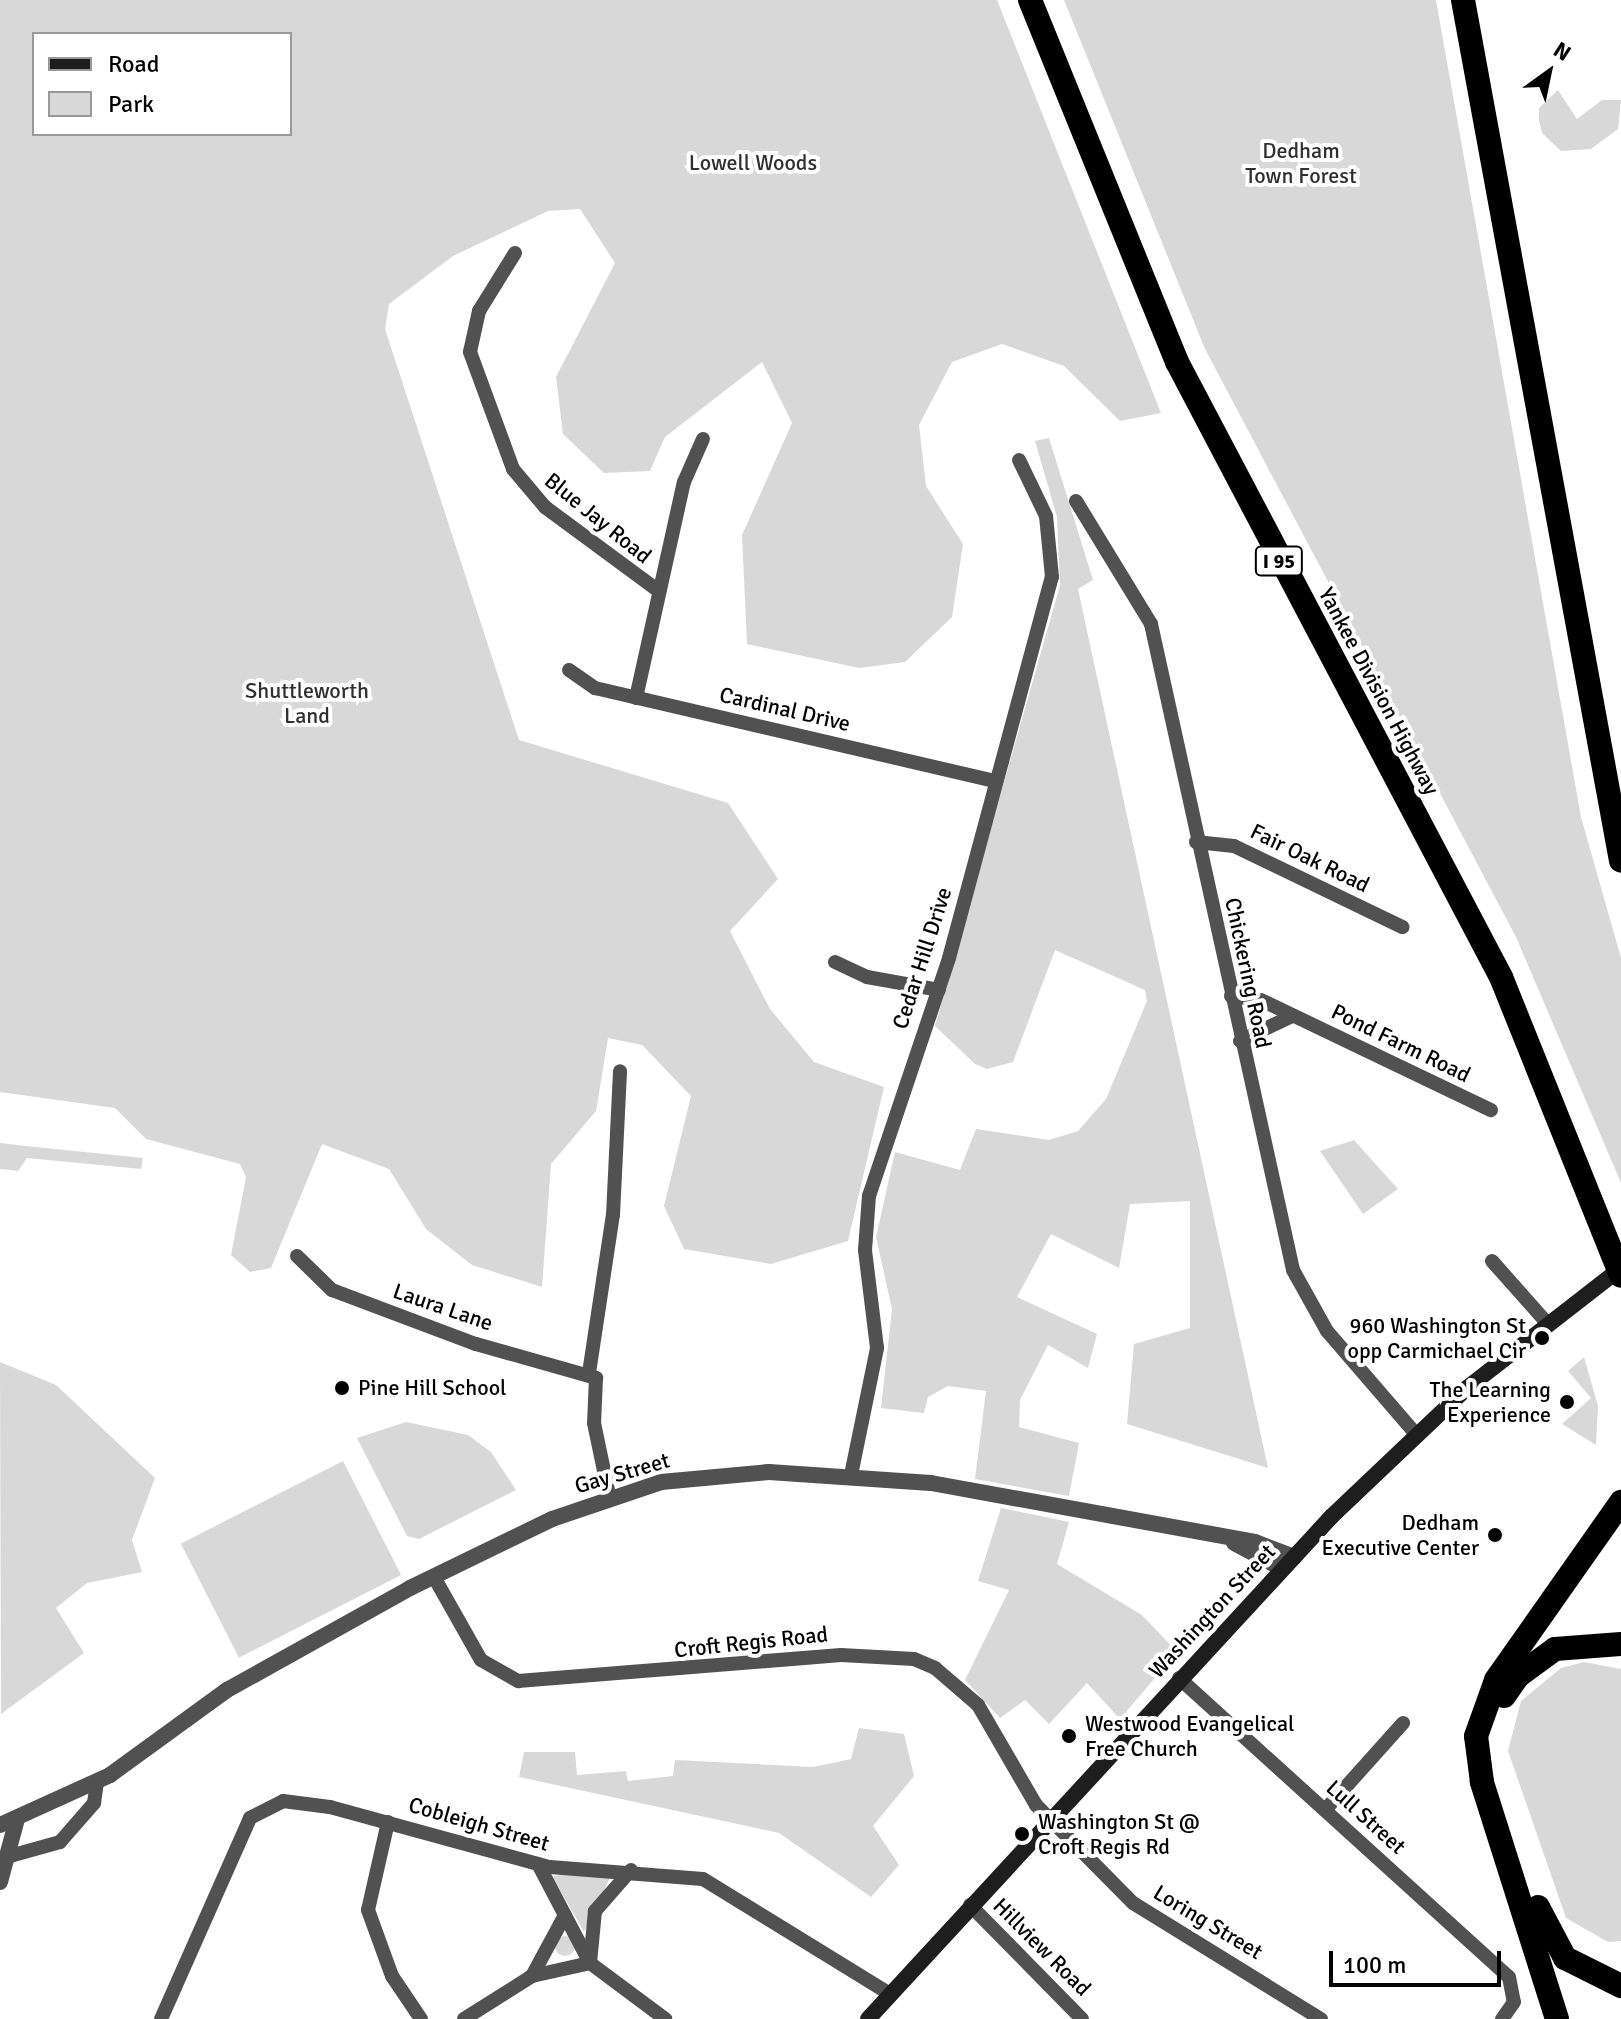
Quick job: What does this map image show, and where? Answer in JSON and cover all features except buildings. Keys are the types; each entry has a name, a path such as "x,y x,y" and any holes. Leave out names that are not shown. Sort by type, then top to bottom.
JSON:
{"highway":[{"name":"Yankee Division Highway","path":"1030,0 1177,362 1501,977 1621,1276"},
{"path":"1463,0 1621,861"},
{"path":"1557,2019 1482,1782 1476,1736 1496,1680 1621,1502"},
{"path":"1621,1644 1577,1642 1534,1661 1505,1695 1490,1741 1548,1934 1575,1967 1621,1986"}],"main road":[{"name":"Washington Street","path":"868,2019 1179,1678 1416,1434 1547,1323 1621,1268"}],"street":[{"name":"Blue Jay Road","path":"515,253 479,311 470,352 513,469 545,507 659,591"},
{"path":"636,698 684,482 703,439"},
{"name":"Cedar Hill Drive","path":"851,1475 877,1348 865,1250 869,1196 939,990 1052,577 1046,516 1019,460"},
{"name":"Chickering Road","path":"1076,501 1151,624 1240,1041 1302,1290 1341,1349 1416,1434"},
{"name":"Cardinal Drive","path":"569,670 595,688 996,781"},
{"name":"Fair Oak Road","path":"1196,842 1234,846 1402,927"},
{"path":"835,962 867,977 939,990"},
{"name":"Pond Farm Road","path":"1231,996 1252,996 1491,1110"},
{"path":"1240,1041 1292,1016"},
{"path":"609,1495 589,1373 613,1215 620,1071"},
{"name":"Laura Lane","path":"297,1256 332,1290 476,1344 589,1373"},
{"path":"1492,1261 1547,1323"},
{"name":"Gay Street","path":"0,1825 97,1781 270,1663 434,1577 609,1495 706,1474 851,1475 971,1490 1226,1539 1288,1563"},
{"name":"Croft Regis Road","path":"434,1577 481,1660 518,1681 841,1655 914,1659 978,1705 1049,1817"},
{"name":"Lull Street","path":"1179,1678 1503,1970 1515,1995 1502,2019"},
{"path":"1325,1810 1403,1723"},
{"path":"10,1856 60,1842 94,1803 97,1781"},
{"name":"Cobleigh Street","path":"161,2019 250,1818 263,1806 315,1805 538,1864 631,1870 716,1884 890,1994"},
{"name":"Loring Street","path":"1049,1817 1133,1903 1321,2019"},
{"path":"0,1882 10,1856 17,1819"},
{"path":"388,1822 368,1910 392,1976 421,2019"},
{"path":"538,1864 590,1963 665,2019"},
{"path":"590,1963 595,1911 631,1870"},
{"name":"Hillview Road","path":"970,1905 1082,2019"},
{"path":"532,1976 565,1915"},
{"path":"464,2019 532,1976 590,1963"}],"green space":[{"path":"0,0 997,0 1161,413 1120,421 1064,366 1002,344 952,362 919,425 926,486 963,544 952,617 905,662 859,668 747,644 742,535 792,423 762,362 665,437 650,471 604,473 563,434 556,377 615,263 580,209 548,211 453,256 389,304 385,329 519,740 728,803 778,879 730,931 770,1009 814,1062 884,1087 848,1241 771,1264 684,1249 664,1206 691,1096 642,1045 608,1038 596,1111 551,1164 542,1287 472,1265 426,1229 389,1169 322,1144 271,1268 250,1272 231,1255 246,1177 240,1164 146,1139 115,1108 0,1092"},
{"name":"Dedham Town Forest","path":"1064,0 1436,0 1581,817 1621,958 1621,1183 1516,937 1205,349"},
{"path":"1558,90 1577,119 1602,100 1621,100 1618,129 1591,149 1561,151 1542,133 1539,120 1539,108"},
{"path":"1049,438 1093,580 1078,589 1268,1468 1127,1424 1134,1344 1190,1328 1190,1201 1130,1204 1119,1268 1051,1234 1017,1297 1097,1334 1088,1368 1048,1345 1020,1400 1019,1427 1079,1443 1069,1496 975,1479 986,1391 948,1386 928,1397 924,1413 881,1408 892,1309 876,1237 895,1152 960,1170 976,1129 1049,1140 1078,1131 1106,1099 1147,1001 1145,990 1055,950 1013,1062 987,1069 975,1064 935,1026 1060,585 1057,517 1035,441"},
{"path":"1255,1005 1262,1008 1265,1015 1262,1022 1255,1025 1248,1022 1245,1015 1248,1008"},
{"path":"1354,1140 1398,1189 1363,1214 1320,1151"},
{"path":"0,1143 143,1158 141,1169 27,1158 18,1171 0,1169"},
{"path":"1584,1357 1598,1406 1596,1445 1562,1424 1591,1398 1568,1371"},
{"path":"0,1362 56,1385 155,1478 132,1540 142,1572 87,1583 56,1608 84,1653 1,1714"},
{"path":"406,1422 468,1435 491,1452 516,1490 419,1539 407,1536 357,1438"},
{"path":"343,1461 401,1575 239,1658 181,1544"},
{"path":"1001,1508 1069,1522 1057,1564 1142,1615 1177,1652 1120,1719 1087,1683 1049,1724 1025,1700 1000,1718 965,1680 1009,1590 978,1581"},
{"path":"1584,1662 1621,1669 1621,1941 1608,1942 1566,1918 1508,1751 1521,1701 1561,1668"},
{"path":"859,1728 904,1734 914,1776 873,1826 899,1865 871,1897 779,1833 519,1777 524,1752 575,1752 577,1775 626,1771 628,1781 673,1776 675,1760 813,1767 851,1759"},
{"path":"585,1872 610,1878 584,1932 552,1876"},
{"path":"565,1936 572,1939 575,1946 572,1953 565,1956 558,1953 555,1946 558,1939"}],"place":[{"name":"960 Washington St opp Carmichael Cir","path":"1542,1338"},
{"name":"Pine Hill School","path":"342,1388"},
{"name":"The Learning Experience","path":"1567,1402"},
{"name":"Dedham Executive Center","path":"1495,1535"},
{"name":"Westwood Evangelical Free Church","path":"1069,1736"},
{"name":"Washington St @ Croft Regis Rd","path":"1022,1834"}],"park label":[{"name":"Lowell Woods","path":"753,163"},
{"name":"Shuttleworth Land","path":"307,702"}]}
